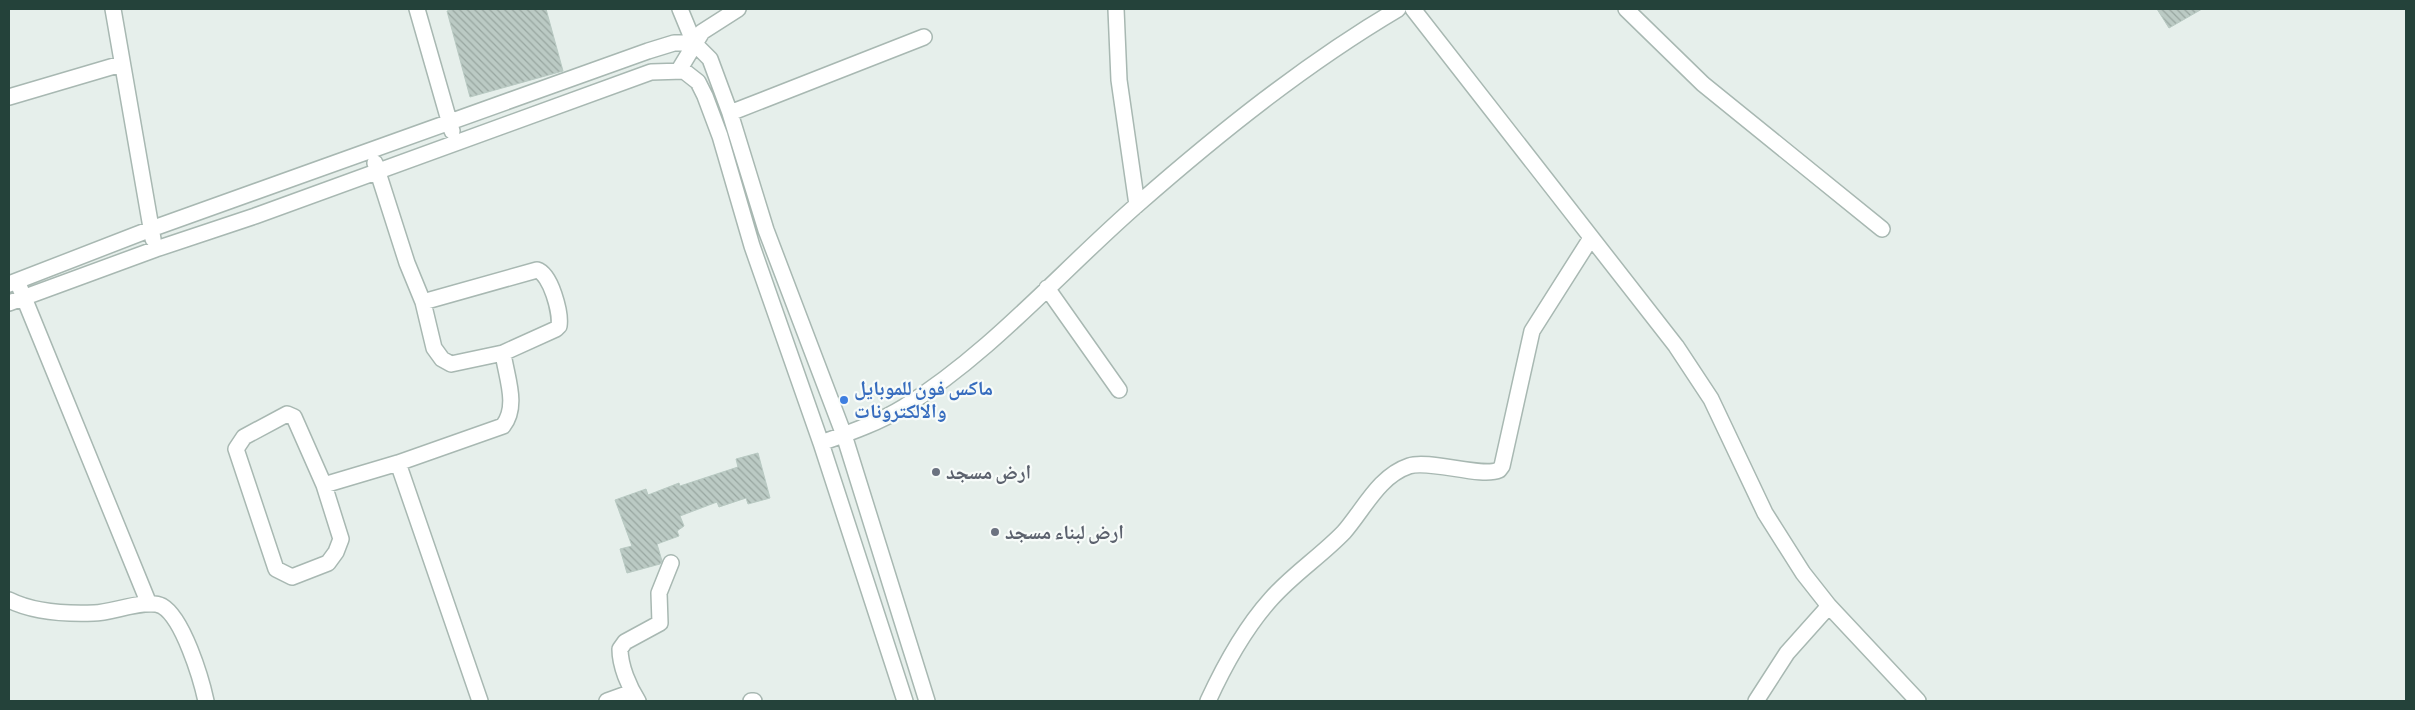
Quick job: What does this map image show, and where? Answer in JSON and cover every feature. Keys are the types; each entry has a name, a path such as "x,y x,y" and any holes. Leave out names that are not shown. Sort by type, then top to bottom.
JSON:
{"street":[{"path":"113,9 121,64 156,249"},
{"path":"417,9 456,142"},
{"path":"680,9 694,43 710,58 730,113 766,230 844,435 926,701"},
{"path":"679,70 694,43 710,25 738,9"},
{"path":"1116,9 1119,80 1137,205"},
{"path":"821,443 844,435 902,408 933,388 970,359 1137,205 1201,150 1338,48 1398,9"},
{"path":"1413,9 1676,346 1711,398 1765,513 1803,572 1829,606 1918,701"},
{"path":"1626,9 1703,84 1882,229"},
{"path":"730,113 924,37"},
{"path":"149,604 23,297 13,282 152,230 674,43 694,43"},
{"path":"9,97 121,64"},
{"path":"9,303 651,72 679,70 698,82 720,136 752,246 821,443 905,701"},
{"path":"371,152 407,263 423,302 434,348 442,360 451,364 503,352 559,326 560,317 548,279 542,271 537,270 423,302"},
{"path":"1208,701 1244,631 1272,597 1343,532 1385,480 1401,468 1413,464 1486,472 1499,470 1502,466 1514,418 1517,391 1532,331 1591,238"},
{"path":"1047,288 1119,390"},
{"path":"324,485 398,463 502,426 509,418 512,403 503,352"},
{"path":"290,414 294,417 324,485 341,539 336,552 328,563 292,577 284,575 276,569 236,449 239,442 244,437 290,414"},
{"path":"398,463 480,701"},
{"path":"608,701 635,697 624,669 620,649 625,642 660,623 660,593 671,563"},
{"path":"9,600 19,605 42,610 95,613 149,604 160,605 171,614 182,633 203,686 206,701"},
{"path":"1756,701 1787,653 1829,606"}],"building":[{"path":"456,9 546,9 563,71 470,97 447,11"},
{"path":"2157,9 2202,9 2169,28"},
{"path":"758,453 770,498 748,504 746,498 719,507 717,502 680,516 684,526 677,531 679,536 657,544 662,561 660,564 627,573 620,549 632,546 615,500 646,489 648,495 679,483 680,486 738,467 736,459"}],"place":[{"name":"ماكس فون للموبايل والالكترونات","path":"844,400"},
{"name":"ارض مسجد","path":"936,472"},
{"name":"ارض لبناء مسجد","path":"995,532"}]}
